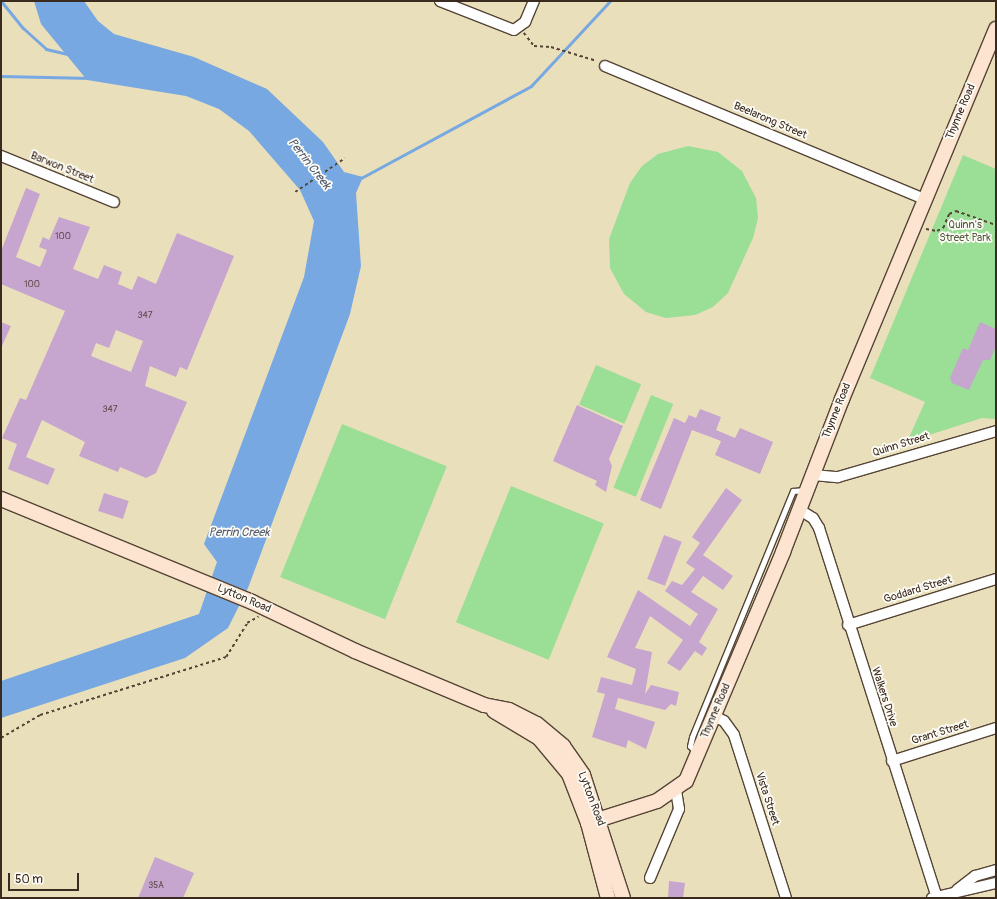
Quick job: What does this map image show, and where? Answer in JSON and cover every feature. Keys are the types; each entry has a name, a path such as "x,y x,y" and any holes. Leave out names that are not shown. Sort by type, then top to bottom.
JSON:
{"main road":[{"name":"Thynne Road","path":"594,821 657,801 676,790 686,781 800,510 925,199 996,29"},
{"name":"Lytton Road","path":"1,499 258,604 355,651 484,705 528,730 559,759 578,791 594,821 623,898"},
{"name":"Lytton Road","path":"594,821 608,898"}],"street":[{"path":"440,1 507,29 518,28 525,22 534,1"},
{"name":"Beelarong Street","path":"605,66 925,199"},
{"name":"Barwon Street","path":"1,156 114,202"},
{"name":"Quinn Street","path":"813,475 838,477 996,431"},
{"name":"Walkers Drive","path":"800,510 813,518 819,528 848,625 935,898"},
{"name":"Goddard Street","path":"848,625 996,578"},
{"name":"Vista Street","path":"714,716 724,721 734,734 786,898"},
{"name":"Grant Street","path":"892,761 996,728"},
{"path":"650,878 679,809 676,790"},
{"path":"955,891 975,876 996,870"},
{"path":"935,898 955,891 996,883"}],"lane":[{"path":"698,754 690,746 692,737 793,491 807,490"}],"path":[{"path":"518,28 534,46 593,58 605,66"},
{"path":"295,192 345,158"},
{"path":"930,230 943,228 949,214 956,210 996,225"},
{"path":"1,738 40,715 226,657 258,604"}],"green space":[{"path":"688,146 718,152 742,171 756,198 758,218 753,238 728,293 713,307 695,315 666,318 646,312 624,294 610,268 609,239 630,183 642,166 658,154"},
{"name":"Quinn's Street Park","path":"963,155 996,169 996,419 982,418 907,442 925,402 870,378"},
{"path":"596,365 641,384 624,424 579,405"},
{"path":"651,395 673,404 636,497 614,488"},
{"path":"342,424 447,466 385,619 280,577"},
{"path":"511,486 604,523 549,660 456,622"}],"water":[{"name":"Perrin Creek","path":"34,1 84,1 98,21 114,34 194,57 267,89 323,142 344,172 363,177 356,193 361,266 350,314 248,588 228,628 185,658 1,718 1,681 199,614 217,562 204,544 304,277 314,221 300,190 249,131 219,109 186,96 87,80 41,24"}],"building":[{"path":"26,188 40,194 16,257 40,267 47,250 39,247 43,237 49,240 59,217 90,227 73,269 98,279 104,265 122,272 118,284 132,290 138,276 156,284 177,233 234,256 187,370 180,367 176,377 150,366 145,386 187,402 156,473 146,478 120,467 118,472 79,456 85,442 42,420 26,457 55,469 48,485 8,469 17,444 2,438 20,398 26,400 65,311 1,284 1,251","holes":["116,330 143,341 131,372 91,356 96,343 109,348"]},
{"path":"1,322 11,326 1,348"},
{"path":"980,322 996,329 996,346 990,360 983,360 969,390 952,383 950,378 963,348 968,350"},
{"path":"577,405 623,426 609,459 612,466 606,492 595,485 597,481 553,461"},
{"path":"700,409 721,417 716,430 735,438 740,428 773,442 760,474 715,455 721,441 692,430 661,509 640,500 674,418 685,423 689,415 696,418"},
{"path":"726,488 742,500 703,555 733,576 723,590 703,576 691,592 718,609 699,642 707,648 702,656 695,651 680,671 667,663 683,640 650,616 635,648 652,652 645,694 651,685 679,692 676,706 671,704 665,710 618,698 615,709 655,722 646,749 628,740 626,748 592,737 605,694 597,692 601,677 632,685 636,669 607,657 638,590 690,626 698,614 665,591 672,581 682,585 695,569 686,563 700,543 692,537"},
{"path":"104,493 129,501 123,519 98,511"},
{"path":"664,535 682,542 665,586 647,579"},
{"path":"155,857 194,873 183,898 138,898"},
{"path":"669,881 685,883 683,898 668,898"}],"waterway":[{"path":"1,1 23,28 46,49 67,54"},
{"path":"361,178 531,86 610,1"},
{"path":"1,76 91,78"}]}
